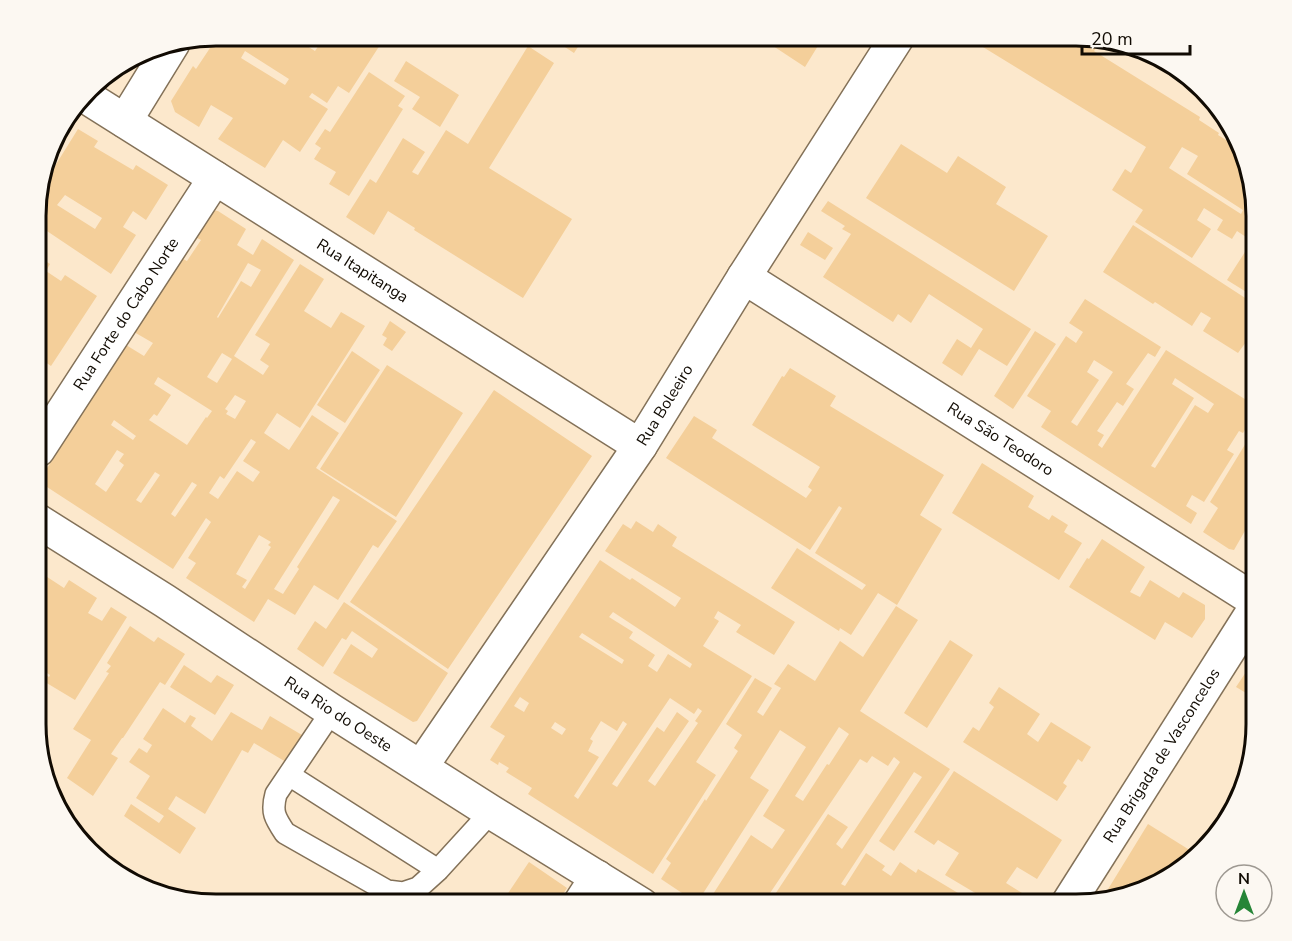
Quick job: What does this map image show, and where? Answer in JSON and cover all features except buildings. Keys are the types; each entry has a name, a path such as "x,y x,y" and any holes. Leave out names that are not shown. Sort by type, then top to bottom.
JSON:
{"street":[{"name":"Rua Boleeiro","path":"421,767 640,446 744,277 891,47"},
{"path":"125,121 166,55"},
{"name":"Rua Itapitanga","path":"92,101 640,446"},
{"name":"Rua Forte do Cabo Norte","path":"46,437 215,178"},
{"name":"Rua São Teodoro","path":"744,277 1245,594"},
{"name":"Rua Rio do Oeste","path":"47,526 332,711 624,894"},
{"name":"Rua Brigada de Vasconcelos","path":"1074,894 1245,624"},
{"path":"586,894 597,877"}],"lane":[{"path":"332,711 276,794 273,807 276,820 285,833 387,891 403,893 418,888 438,870 491,812"},
{"path":"289,775 438,870"}]}
